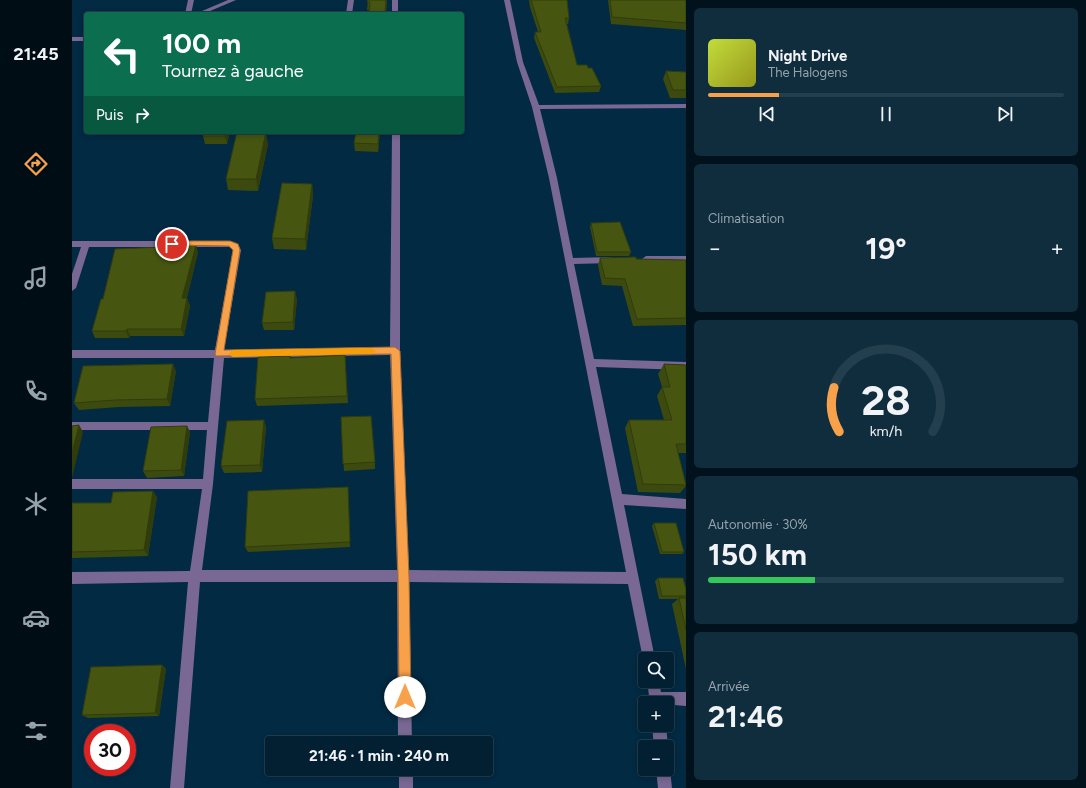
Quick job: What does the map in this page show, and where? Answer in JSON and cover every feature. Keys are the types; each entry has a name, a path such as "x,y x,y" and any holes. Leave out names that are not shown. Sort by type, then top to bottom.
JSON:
{"street":[{"path":"188,12 191,0"},
{"path":"203,12 233,0"},
{"path":"349,12 351,0"},
{"path":"395,0 395,12"},
{"path":"507,0 520,62 536,106 554,178 589,363 648,652"},
{"path":"72,39 84,39"},
{"path":"536,106 686,106"},
{"path":"396,134 395,351 403,576 405,736"},
{"path":"72,244 230,244 235,246 237,250 220,354 208,484 195,575 177,788"},
{"path":"72,288 86,244"},
{"path":"640,260 686,259"},
{"path":"570,261 624,260"},
{"path":"72,354 220,354 395,351"},
{"path":"589,363 686,366"},
{"path":"72,426 214,426"},
{"path":"72,484 208,484"},
{"path":"617,499 686,504"},
{"path":"72,578 195,575 633,578"},
{"path":"674,699 686,699"},
{"path":"406,776 406,788"},
{"path":"664,776 665,788"}],"building":[{"path":"368,0 386,0 385,12 369,12 370,2 367,2"},
{"path":"531,0 567,0 569,18 565,18 577,65 587,65 588,68 592,68 601,86 557,87 535,32 541,32"},
{"path":"610,0 686,0 686,23 612,17"},
{"path":"666,71 686,72 686,90 673,90"},
{"path":"204,134 226,134 225,136 203,136"},
{"path":"237,134 266,134 256,179 226,179"},
{"path":"356,134 379,134 378,144 354,143"},
{"path":"282,183 312,184 305,239 272,238"},
{"path":"620,222 631,252 597,252 591,223"},
{"path":"166,244 196,245 182,298 187,298 181,329 127,329 126,331 92,331 101,299 103,299 115,249 165,247"},
{"path":"636,257 636,259 686,260 686,318 637,319 625,279 605,278 600,258"},
{"path":"295,291 293,322 262,323 266,292"},
{"path":"345,355 347,396 255,399 258,357 290,356 290,358"},
{"path":"173,364 167,399 115,400 74,403 83,366"},
{"path":"664,364 686,365 686,444 676,444 686,485 643,484 629,420 672,420 662,387 670,387"},
{"path":"371,416 375,462 343,464 341,417"},
{"path":"264,420 260,465 221,466 227,421"},
{"path":"79,425 72,453 72,426"},
{"path":"187,426 181,470 143,471 151,427"},
{"path":"348,487 350,542 245,547 248,491"},
{"path":"153,491 144,550 72,552 72,503 111,503 113,492"},
{"path":"654,523 676,523 684,552 662,552"},
{"path":"658,578 683,578 686,596 662,596"},
{"path":"679,598 686,598 686,630"},
{"path":"162,665 155,713 82,715 91,667"}],"slow traffic":[{"path":"233,354 372,351"}],"route":[{"path":"172,244 230,244 235,246 237,250 220,354 395,351 403,576 405,697"}]}
